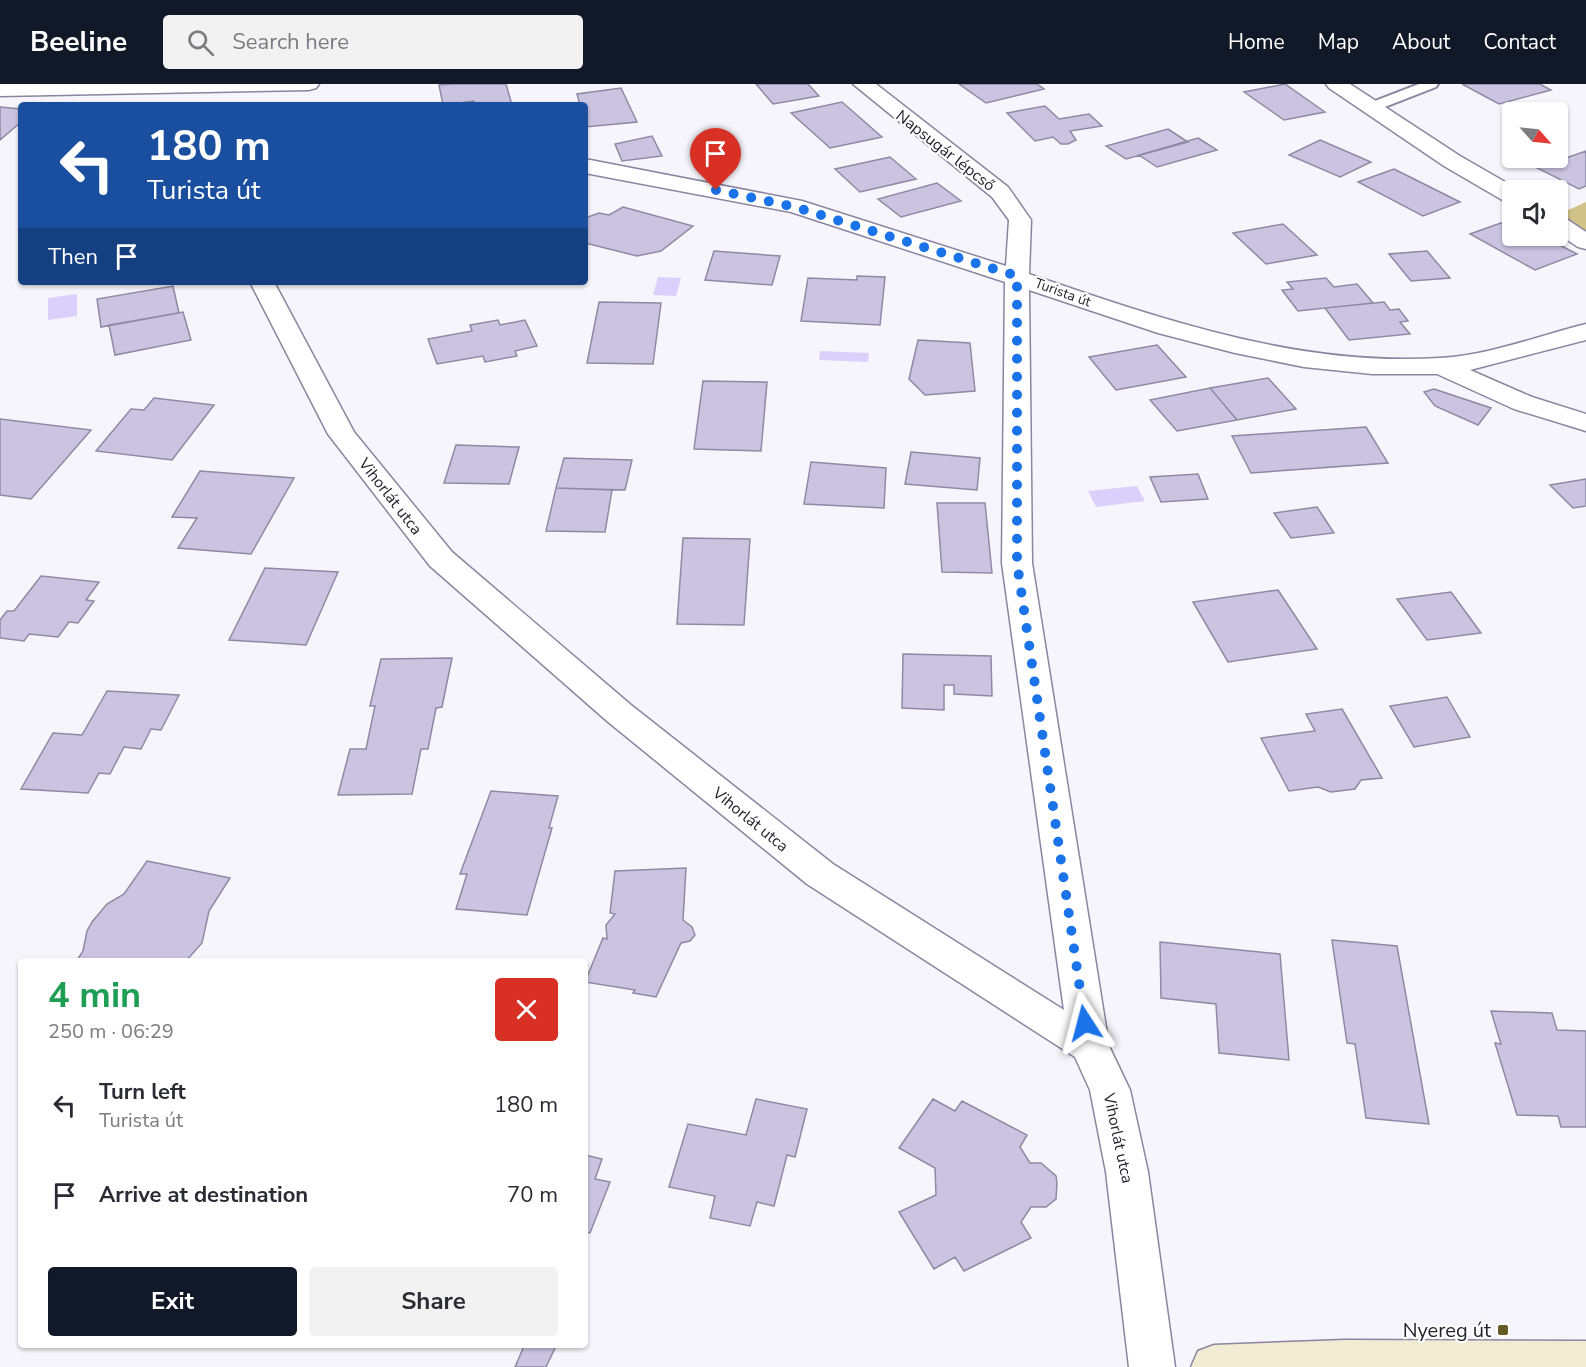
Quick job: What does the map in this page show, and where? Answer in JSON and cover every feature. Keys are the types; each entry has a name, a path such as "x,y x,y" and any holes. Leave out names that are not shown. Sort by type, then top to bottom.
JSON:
{"street":[{"path":"0,90 200,97 309,84"},
{"name":"Napsugár lépcső","path":"863,84 1000,192 1020,220 1017,276 1017,563 1089,1046"},
{"path":"1336,84 1452,161 1502,190"},
{"name":"Turista út","path":"588,167 795,207 1017,276 1146,320 1275,353 1354,366 1441,366 1509,354 1586,332"},
{"path":"1568,230 1586,242"},
{"name":"Vihorlát utca","path":"264,285 342,434 441,560 619,713 820,874 1089,1046 1110,1090 1127,1172 1152,1367"},
{"name":"Turista út","path":"1441,366 1523,403 1586,423"},
{"path":"1214,1367 1345,1362 1586,1363"}],"lane":[{"path":"1372,107 1431,84"}],"shaded area":[{"path":"1586,202 1586,242 1568,230 1568,210"},
{"path":"658,277 681,278 676,296 653,295"},
{"path":"77,294 77,316 48,320 48,298"},
{"path":"820,351 869,353 868,362 819,360"},
{"path":"1137,486 1145,501 1096,507 1088,491"}],"building":[{"path":"506,84 511,102 442,102 439,85"},
{"path":"756,84 808,84 819,96 773,104"},
{"path":"959,84 1037,84 1044,89 986,103"},
{"path":"1285,84 1325,112 1284,120 1244,92"},
{"path":"1462,84 1540,84 1551,90 1502,102 1499,104"},
{"path":"621,88 637,122 588,127 588,102 579,102 577,94"},
{"path":"842,102 882,137 830,148 791,113"},
{"path":"1045,106 1059,119 1089,114 1102,126 1070,131 1076,140 1068,144 1061,144 1053,137 1035,141 1007,113"},
{"path":"0,107 18,109 18,125 0,140"},
{"path":"1168,129 1188,142 1126,159 1106,146"},
{"path":"652,136 662,156 622,161 615,144"},
{"path":"1198,138 1217,150 1157,167 1139,155"},
{"path":"1320,140 1371,162 1340,177 1289,155"},
{"path":"1586,151 1586,186 1579,189 1568,184 1568,180 1561,180 1537,168 1568,168 1568,157"},
{"path":"890,157 916,179 860,192 835,169"},
{"path":"1394,169 1460,202 1423,216 1358,182"},
{"path":"937,183 961,201 901,217 878,199"},
{"path":"623,207 693,226 661,251 637,256 588,244 588,217 599,213 609,215"},
{"path":"1502,223 1502,246 1561,246 1577,254 1535,270 1470,234"},
{"path":"1283,224 1317,255 1266,264 1233,233"},
{"path":"714,251 780,256 772,285 705,280"},
{"path":"1427,251 1450,278 1411,281 1389,254"},
{"path":"857,276 885,277 880,325 801,321 808,278 857,280"},
{"path":"1326,278 1334,287 1357,284 1373,303 1298,311 1282,290 1293,289 1287,282"},
{"path":"173,286 179,313 101,327 97,299"},
{"path":"599,302 661,303 653,364 587,363"},
{"path":"1384,302 1390,310 1399,309 1408,321 1400,322 1410,334 1349,340 1325,308"},
{"path":"183,312 191,340 115,355 109,325"},
{"path":"498,320 500,325 525,320 537,346 515,351 517,356 485,362 483,356 437,364 428,339 472,331 470,325"},
{"path":"918,340 970,343 975,391 925,395 909,379"},
{"path":"1157,345 1186,377 1116,390 1089,357"},
{"path":"1268,378 1296,409 1237,420 1210,388"},
{"path":"703,381 767,382 761,451 694,449"},
{"path":"1210,388 1237,420 1177,431 1150,400"},
{"path":"1434,389 1491,408 1478,425 1435,406 1424,392"},
{"path":"154,398 214,405 172,460 96,451 131,409 144,410"},
{"path":"0,419 91,430 31,499 0,495"},
{"path":"1366,427 1388,463 1251,473 1232,436"},
{"path":"456,445 519,447 509,484 444,483"},
{"path":"911,452 980,458 977,490 905,484"},
{"path":"564,458 632,460 625,490 556,488"},
{"path":"811,462 886,468 884,508 804,504"},
{"path":"200,471 294,478 251,554 178,548 197,518 172,517"},
{"path":"1198,474 1208,499 1161,502 1150,477"},
{"path":"1586,479 1586,506 1573,508 1550,485"},
{"path":"556,488 612,490 605,532 546,531"},
{"path":"937,503 985,503 992,573 942,572"},
{"path":"1317,507 1334,533 1291,538 1274,513"},
{"path":"683,538 750,539 744,625 677,624"},
{"path":"265,568 338,572 306,645 229,640"},
{"path":"41,576 99,582 86,600 94,601 78,623 69,622 58,637 29,634 24,641 0,638 0,620 7,611 14,611"},
{"path":"1278,590 1317,649 1228,662 1193,602"},
{"path":"1451,592 1481,633 1427,640 1397,599"},
{"path":"903,654 991,656 992,696 954,694 954,685 944,685 944,710 902,708"},
{"path":"452,658 442,707 436,708 428,749 421,749 412,794 338,795 350,749 366,749 375,706 370,706 381,659"},
{"path":"107,691 179,695 161,730 151,729 141,749 124,747 110,774 99,773 88,793 21,789 53,733 82,735"},
{"path":"1447,697 1470,737 1414,747 1390,706"},
{"path":"1342,709 1382,778 1361,780 1355,789 1331,792 1318,787 1289,791 1261,738 1315,731 1306,714"},
{"path":"491,791 558,796 549,828 552,828 527,915 456,909 467,874 460,874"},
{"path":"147,861 230,878 209,911 202,943 189,958 79,958 92,922 107,904 124,894"},
{"path":"686,868 683,920 692,927 695,935 690,941 681,943 656,997 633,993 635,990 588,982 588,975 603,938 607,939 606,925 615,914 610,913 615,871"},
{"path":"1332,940 1397,946 1429,1124 1366,1118 1355,1044 1347,1043"},
{"path":"1160,942 1280,954 1289,1060 1219,1053 1216,1004 1161,998"},
{"path":"1491,1011 1552,1013 1557,1030 1586,1031 1586,1127 1561,1127 1558,1116 1517,1115 1495,1043 1501,1044"},
{"path":"756,1099 807,1109 795,1157 787,1155 774,1206 757,1202 750,1226 710,1218 715,1196 669,1187 688,1124 746,1135"},
{"path":"933,1099 955,1111 962,1101 1027,1135 1020,1147 1030,1163 1041,1163 1056,1176 1056,1199 1046,1207 1031,1207 1021,1222 1031,1238 964,1271 955,1257 934,1269 899,1212 936,1195 935,1168 899,1148"},
{"path":"588,1156 602,1159 595,1179 610,1182 590,1233 588,1233"},
{"path":"523,1348 555,1348 546,1367 515,1367"}],"place":[{"name":"Nyereg út","path":"1503,1330"}],"route":[{"path":"716,190 795,207 901,238 1017,276 1017,563 1085,1023"}]}
